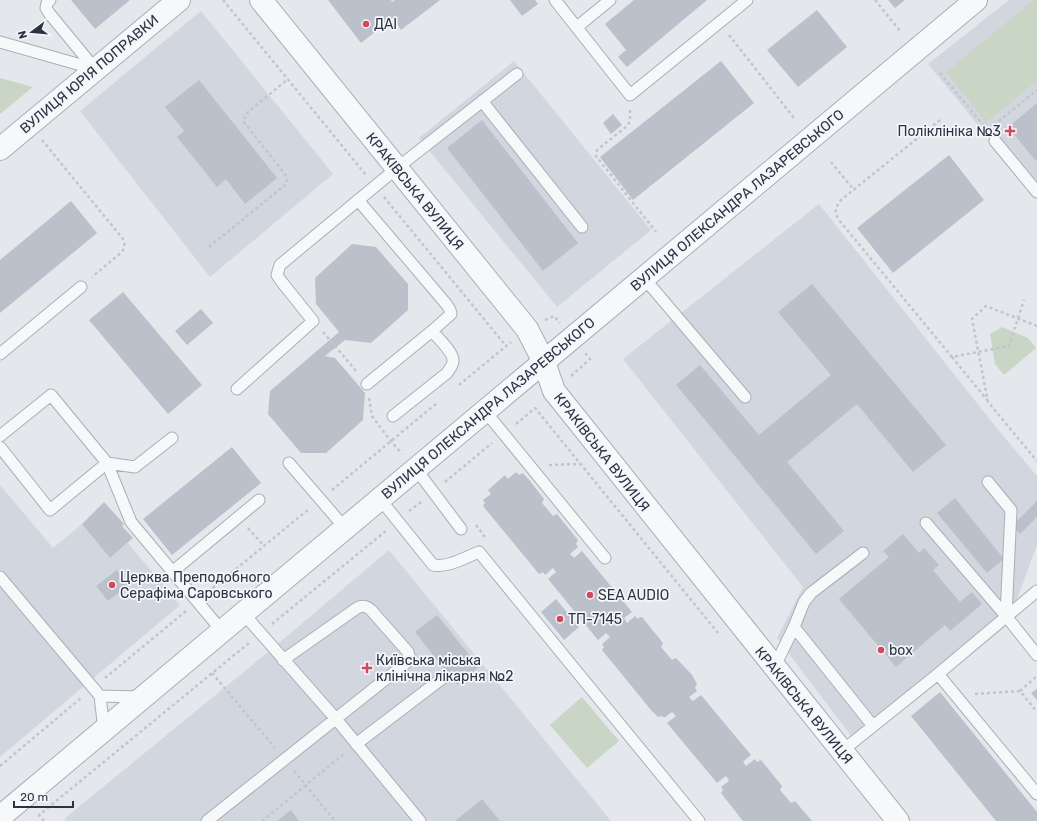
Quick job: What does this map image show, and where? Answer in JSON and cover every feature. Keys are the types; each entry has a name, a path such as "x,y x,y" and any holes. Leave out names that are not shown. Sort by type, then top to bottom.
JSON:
{"street":[{"name":"ВУЛИЦЯ ЮРІЯ ПОПРАВКИ","path":"0,149 179,0"},
{"name":"КРАКІВСЬКА ВУЛИЦЯ","path":"261,0 527,329 544,362 554,392 842,751 891,817"},
{"name":"ВУЛИЦЯ ОЛЕКСАНДРА ЛАЗАРЕВСЬКОГО","path":"0,817 976,0"}],"lane":[{"path":"50,0 47,3 46,8 49,13 95,69"},
{"path":"555,0 630,95 747,0"},
{"path":"576,27 610,0"},
{"path":"0,42 95,69"},
{"path":"237,389 313,321 281,281 278,275 280,265 397,168 517,74"},
{"path":"482,102 582,227"},
{"path":"995,141 1037,192"},
{"path":"358,200 450,310 451,314 447,319 367,384"},
{"path":"644,278 745,397"},
{"path":"0,354 82,287"},
{"path":"393,416 447,373 451,367 453,362 452,356 432,331"},
{"path":"0,436 51,395 107,463 131,522 222,631"},
{"path":"485,411 605,558"},
{"path":"0,447 50,510 107,463 135,467 172,438"},
{"path":"289,463 345,528"},
{"path":"416,469 462,529"},
{"path":"988,482 1012,510 1006,616"},
{"path":"380,499 434,565 439,566 479,552 698,821"},
{"path":"172,572 259,500"},
{"path":"926,523 1006,616 1037,655"},
{"path":"774,668 794,627 804,602 811,593 863,553"},
{"path":"0,576 96,692 104,730"},
{"path":"842,751 938,674 1037,591"},
{"path":"207,821 336,719 408,660 409,656 408,652 371,610 367,606 363,606 283,660"},
{"path":"243,613 336,719 420,821"},
{"path":"794,627 873,726"},
{"path":"938,674 955,696 1035,788"},
{"path":"356,744 444,677"},
{"path":"96,692 142,698"}],"path":[{"path":"875,0 900,31"},
{"path":"719,23 794,118"},
{"path":"940,73 986,128 991,127 1037,90"},
{"path":"209,247 287,183 287,178 284,173 243,121 248,112 288,79"},
{"path":"630,95 630,115 627,126 597,150 596,156 656,232"},
{"path":"940,120 854,190 836,207 835,214 1037,461"},
{"path":"38,136 125,243 125,248 122,252 82,287"},
{"path":"831,162 854,190"},
{"path":"952,358 1008,346 1024,300"},
{"path":"988,402 972,319 986,306 1037,326"},
{"path":"458,386 506,346"},
{"path":"0,766 96,692 197,602 439,401"},
{"path":"44,821 39,815 535,408 721,636"},
{"path":"530,466 581,464"},
{"path":"239,516 264,546"},
{"path":"955,696 1020,691 1037,676"},
{"path":"1020,691 1037,712"},
{"path":"262,821 356,744"}],"shaded area":[{"name":"Поліклініка №3","path":"1009,0 1037,0 1037,197 928,64"},
{"path":"201,11 333,174 210,277 80,111"},
{"path":"514,61 651,230 557,307 419,138"},
{"path":"819,204 999,431 1037,476 1037,545 1009,621 858,745 777,638 803,587 623,359"},
{"path":"0,485 53,548 82,524 110,558 128,543 180,605 0,757"},
{"name":"Київська міська клінічна лікарня №2","path":"389,550 611,821 66,821 64,819 273,648"}],"green space":[{"path":"1034,0 1037,0 1037,81 986,122 946,72"},
{"path":"0,78 33,87 0,114"},
{"path":"1002,327 1028,338 1036,348 1004,375 995,364 990,334"},
{"path":"582,697 619,741 587,768 550,725"}],"building":[{"path":"71,0 130,0 95,29"},
{"name":"ДАІ","path":"328,0 391,0 392,2 395,0 440,0 401,30 393,18 361,43"},
{"path":"510,0 535,0 538,4 522,16"},
{"path":"634,0 707,0 627,67 618,57 626,50 605,24"},
{"path":"888,0 905,0 895,8"},
{"path":"817,10 847,47 798,87 767,50"},
{"path":"721,61 754,103 633,200 600,157"},
{"path":"199,80 277,178 245,204 226,179 217,187 177,137 184,131 165,107"},
{"path":"1037,103 1037,160 1036,161 1008,127"},
{"path":"613,114 622,125 611,134 603,123"},
{"path":"482,120 578,243 543,271 447,148"},
{"path":"949,155 984,200 893,273 857,228"},
{"path":"71,201 97,233 0,313 0,260"},
{"path":"352,244 376,247 408,284 408,310 371,343 345,340 325,356 335,358 365,393 363,420 326,453 301,453 268,414 270,391 339,332 316,304 315,278"},
{"path":"812,284 946,445 913,472 857,404 787,462 844,531 816,554 676,385 700,365 759,435 831,375 778,312"},
{"path":"123,292 202,385 168,414 89,320"},
{"path":"201,309 213,323 187,345 175,331"},
{"path":"232,447 261,483 172,555 143,519"},
{"path":"516,472 519,475 523,473 544,499 542,503 553,516 557,514 578,540 576,544 578,547 570,554 574,558 582,551 632,612 624,618 627,623 635,616 638,619 642,617 663,643 661,647 672,660 676,658 692,675 697,684 695,688 697,691 689,697 693,701 701,695 751,755 743,762 746,766 755,759 757,762 761,760 782,786 780,790 791,803 795,801 812,821 743,821 721,793 723,790 721,787 729,781 726,776 717,783 667,723 676,716 672,712 664,718 662,716 658,717 651,710 602,650 604,647 602,644 610,637 606,633 598,640 548,579 556,572 553,568 545,575 543,572 539,574 483,506 485,503 483,500 491,494 488,490 505,475 508,479"},
{"path":"955,498 1004,559 987,573 937,513"},
{"path":"1037,501 1037,517 1020,534 1012,526"},
{"path":"104,502 124,524 122,526 133,538 110,558 82,524"},
{"path":"903,534 919,553 924,548 939,565 933,570 960,602 972,592 982,604 950,631 945,625 896,667 839,599 889,557 883,551"},
{"name":"Церква Преподобного Серафіма Саровського","path":"117,570 129,585 108,601 96,586"},
{"name":"ТП-7145","path":"556,599 579,627 564,640 541,612"},
{"path":"437,615 479,667 457,685 415,632"},
{"path":"1037,689 1037,700 1031,693"},
{"path":"940,692 1037,812 1037,821 996,821 911,716"},
{"path":"482,799 500,821 455,821"},
{"path":"291,810 299,821 277,821"}],"place":[{"name":"ДАІ","path":"366,24"},
{"name":"Поліклініка №3","path":"1010,131"},
{"name":"Церква Преподобного Серафіма Саровського","path":"112,585"},
{"name":"SEA AUDIO","path":"590,595"},
{"name":"ТП-7145","path":"560,619"},
{"name":"box","path":"881,650"},
{"name":"Київська міська клінічна лікарня №2","path":"367,668"}]}
